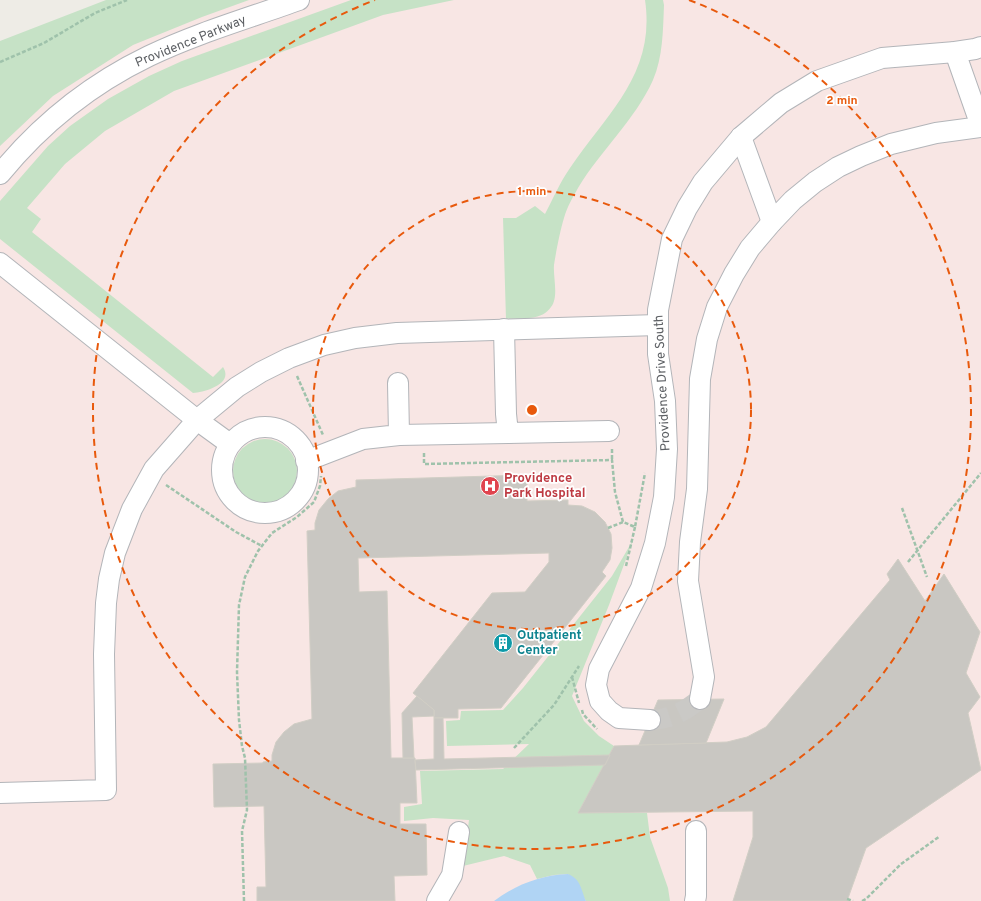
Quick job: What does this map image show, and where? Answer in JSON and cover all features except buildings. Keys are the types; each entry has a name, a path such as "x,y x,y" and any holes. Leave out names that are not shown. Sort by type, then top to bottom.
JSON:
{"street":[{"name":"Providence Parkway","path":"0,174 16,154 72,103 110,78 156,53 198,36 299,0"},
{"name":"Providence Drive South","path":"650,720 619,718 600,702 596,685 599,669 641,588 655,543 664,497 667,449 664,401 658,354 658,310 672,238 687,208 703,182 741,137 781,103 817,81 882,58 955,52 981,47"},
{"path":"700,699 704,677 688,581 690,542 696,489 700,379 707,339 717,307 734,274 750,248 793,200 815,182 860,156 891,144 981,126 955,52"},
{"path":"741,137 772,222"},
{"path":"0,263 197,420 230,444"},
{"path":"0,792 106,790 104,654 106,603 109,579 115,553 132,509 154,469 197,420 237,386 289,358 324,345 355,338 397,333 568,327 605,328 658,325"},
{"path":"504,330 508,433"},
{"path":"398,383 399,435"},
{"path":"315,458 305,453 298,442 287,433 274,427 261,426 247,430 236,437 230,444 222,461 222,475 225,488 234,500 246,509 260,513 275,512 289,506 300,496 306,483 308,468 315,458 363,439 399,435 609,431"},
{"path":"695,901 696,831"},
{"path":"437,901 452,875 460,832"}],"path":[{"path":"0,62 44,44 95,13 126,0"},
{"path":"289,358 326,442 315,458"},
{"path":"908,562 981,473"},
{"path":"150,476 173,489 236,532 262,546"},
{"path":"902,508 927,577"},
{"path":"608,528 623,522"},
{"path":"625,573 635,527"},
{"path":"514,748 554,705 579,666"},
{"path":"862,901 866,899 901,864 940,836"},
{"path":"847,899 853,901"}],"shaded area":[{"name":"Providence Park Hospital","path":"196,0 981,0 981,901 0,901 0,71"}],"green space":[{"path":"106,0 249,0 133,45 53,96 0,146 0,41"},
{"path":"351,0 454,0 383,15 174,91 105,131 65,164 27,208 41,219 32,232 213,377 223,367 225,378 217,386 193,393 0,239 0,201 48,146 70,126 108,99 149,76 182,61"},
{"path":"645,0 663,0 664,5 661,53 653,80 646,95 587,174 568,206 561,229 554,265 555,298 551,307 542,315 537,317 506,319 503,218 516,218 535,206 545,214 566,173 626,91 636,71 643,50 646,26"},
{"path":"265,439 283,445 291,453 297,471 291,489 283,497 265,503 247,497 239,489 233,471 239,453 247,445"},
{"path":"633,540 609,605 572,696 584,721 599,736 614,746 578,813 647,813 650,837 668,888 670,901 586,901 568,874 554,875 537,879 530,865 504,856 463,866 469,820 433,818 404,821 404,807 422,804 420,771 503,769 529,744 447,746 446,721 460,720 461,711 503,710 523,688 612,576"}],"water":[{"path":"568,874 578,882 586,901 494,901 511,890 529,882 548,876"}],"tunnel":[{"path":"650,720 670,717 689,707 700,699"}],"place":[{"name":"Providence Park Hospital","path":"490,486"},
{"name":"Outpatient Center","path":"503,643"}]}
